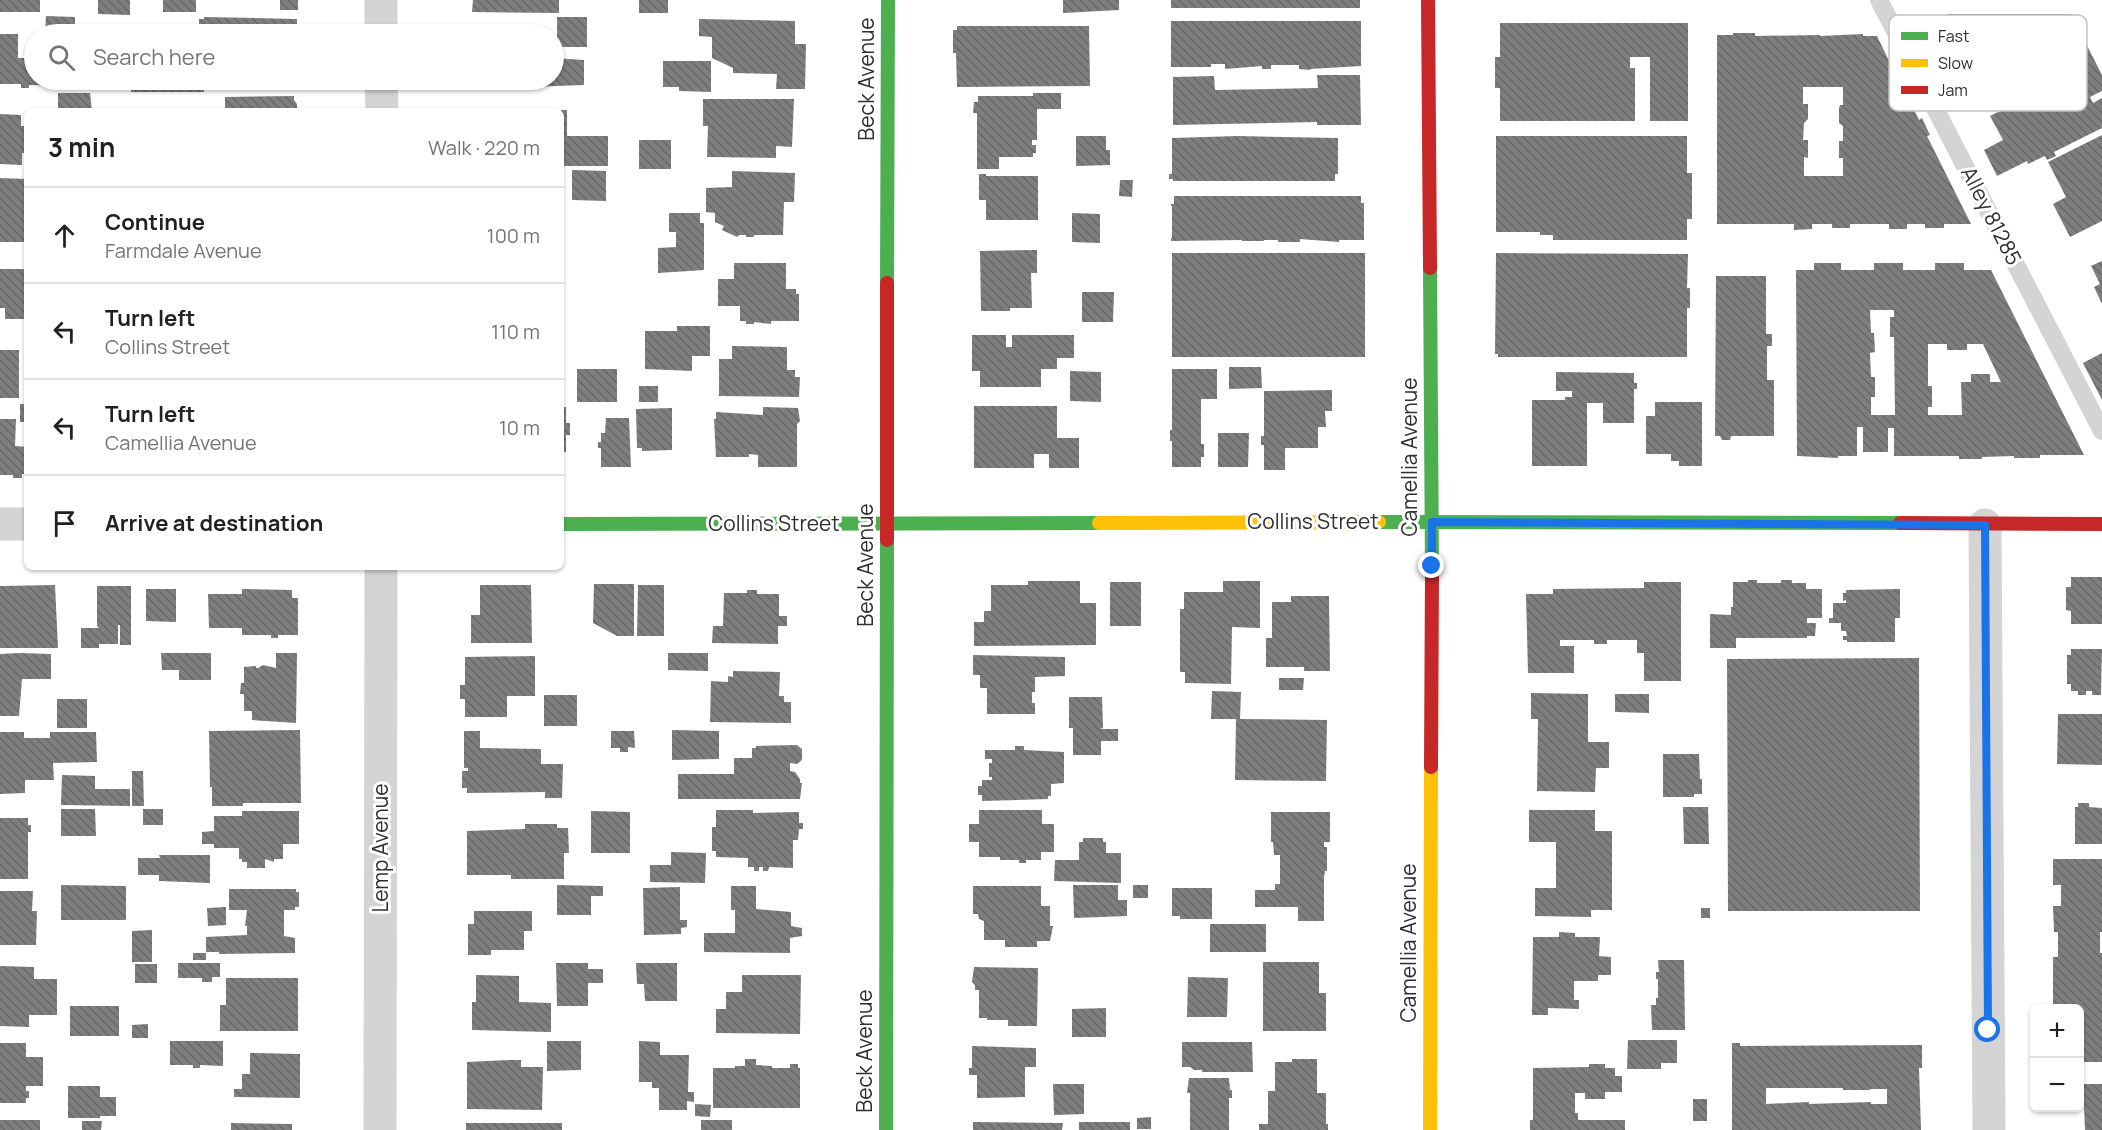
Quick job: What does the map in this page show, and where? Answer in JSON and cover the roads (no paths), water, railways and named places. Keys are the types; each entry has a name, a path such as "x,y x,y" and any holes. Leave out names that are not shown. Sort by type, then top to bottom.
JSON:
{"street":[{"path":"381,0 381,24"},
{"name":"Beck Avenue","path":"886,1130 888,0"},
{"name":"Camellia Avenue","path":"1428,0 1432,522 1430,1130"},
{"path":"381,90 381,108"},
{"name":"Collins Street","path":"564,524 1432,522 2102,524"},
{"path":"0,524 24,524"},
{"path":"1985,525 1989,1130"},
{"name":"Lemp Avenue","path":"380,1130 381,570"}],"lane":[{"name":"Alley 81285","path":"1879,0 1889,19"},
{"name":"Alley 81285","path":"1936,111 2102,431"}]}
